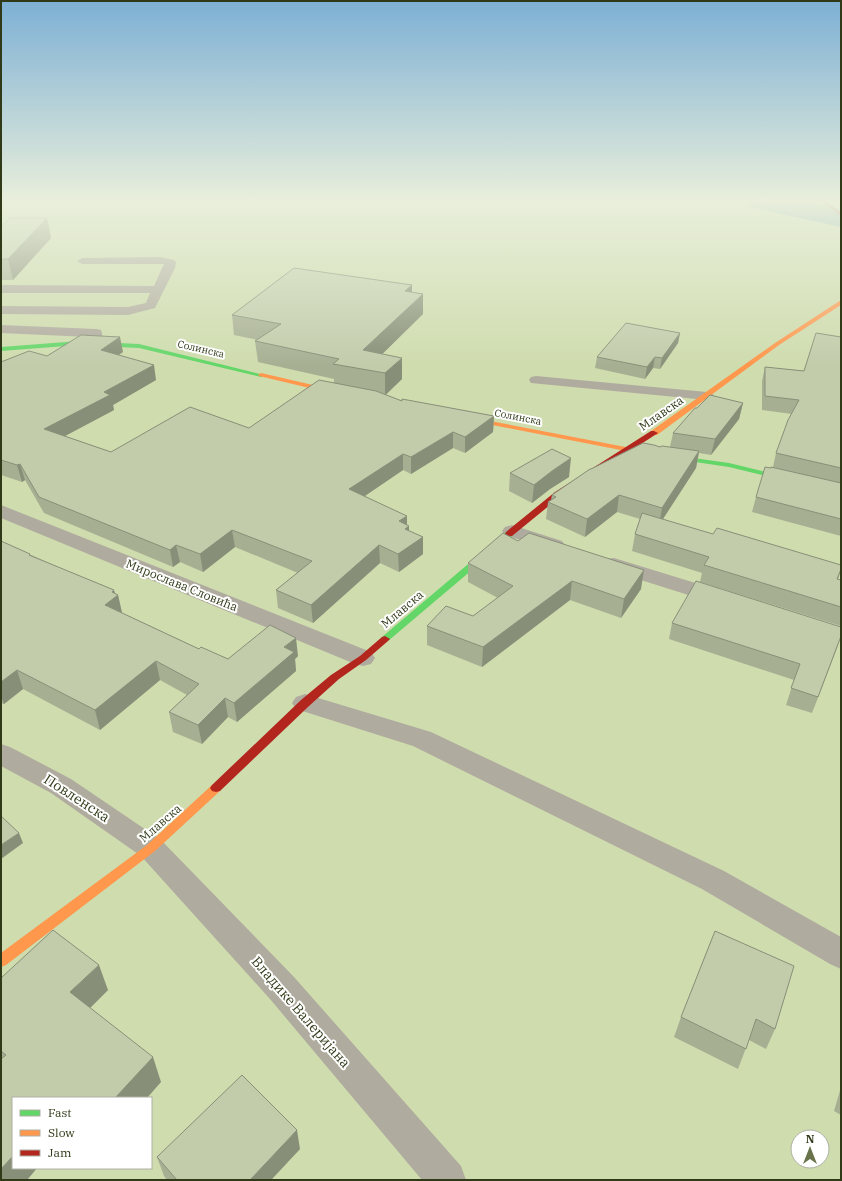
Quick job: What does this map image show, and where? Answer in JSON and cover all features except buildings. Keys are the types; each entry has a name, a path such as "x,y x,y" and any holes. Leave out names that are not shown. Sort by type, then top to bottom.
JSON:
{"street":[{"name":"Млавска","path":"1,961 151,848 305,703 335,677 363,658 512,531 558,494 657,432 777,344 841,302"},
{"name":"Солинска","path":"1,349 79,343 139,346 350,395"},
{"name":"Солинска","path":"454,416 644,452"},
{"path":"659,455 729,465 841,492"},
{"name":"Мирослава Словића","path":"1,511 363,658"},
{"path":"512,531 572,550"},
{"path":"594,557 736,603"},
{"path":"305,703 422,739 713,880 841,954"},
{"name":"Повленска","path":"1,754 62,786 151,848"},
{"name":"Владике Валеријана","path":"151,848 282,988 447,1180"}],"lane":[{"path":"1,310 128,311 151,305 169,268 170,262 160,260 82,261"},
{"path":"1,289 158,290"},
{"path":"1,329 96,333 95,344"},
{"path":"536,380 707,396"}],"traffic: fast":[{"path":"1,349 79,343 139,346 261,375"},
{"path":"668,456 729,465 841,492"},
{"path":"385,639 509,534"}],"traffic: slow":[{"path":"654,433 777,344 841,302"},
{"path":"261,375 339,393"},
{"path":"464,418 636,451"},
{"path":"1,961 151,848 216,788"}],"traffic: jam":[{"path":"509,534 558,494 654,433"},
{"path":"216,788 305,703 335,677 363,658 385,639"}]}
